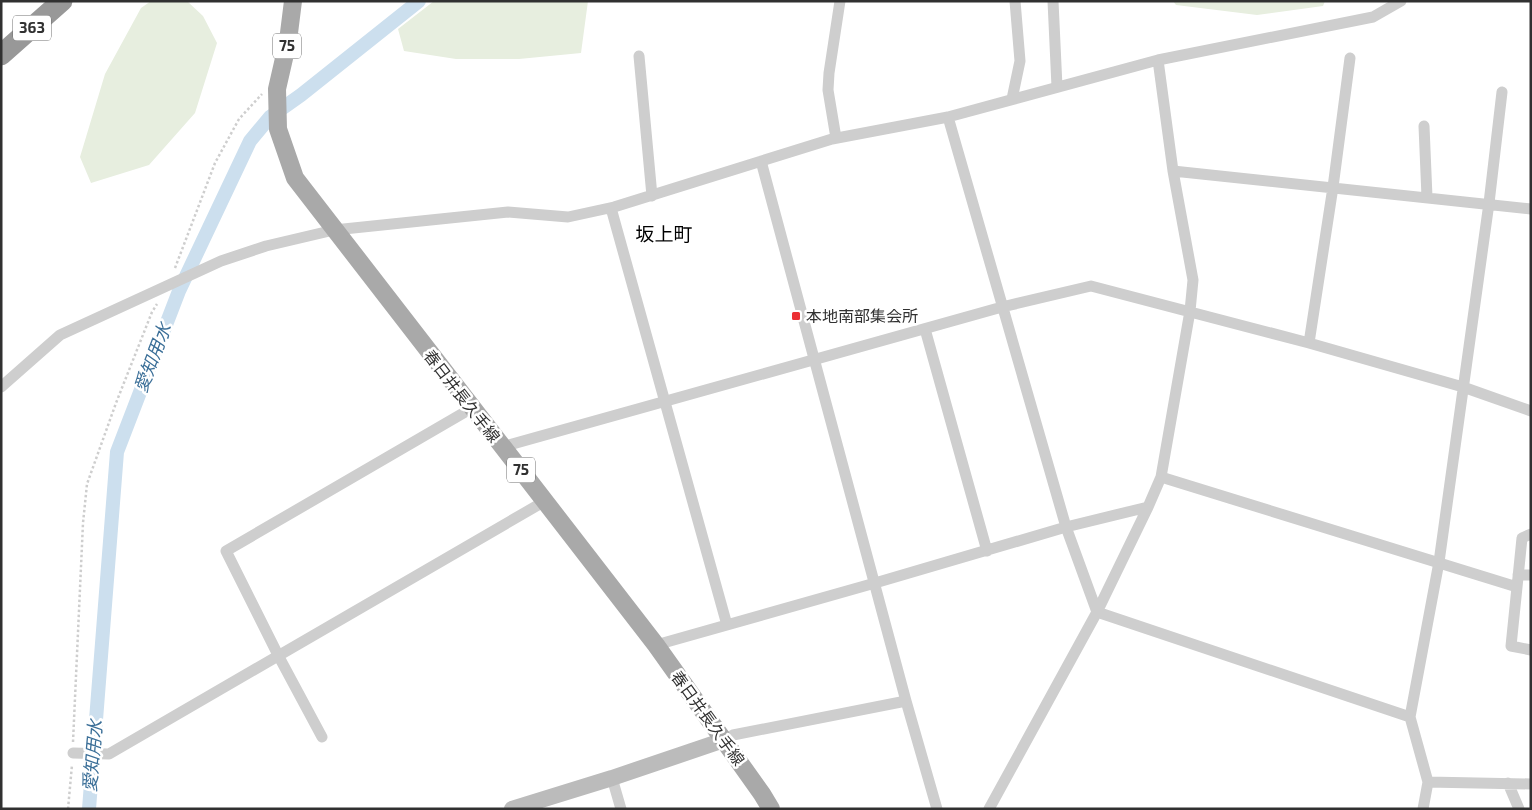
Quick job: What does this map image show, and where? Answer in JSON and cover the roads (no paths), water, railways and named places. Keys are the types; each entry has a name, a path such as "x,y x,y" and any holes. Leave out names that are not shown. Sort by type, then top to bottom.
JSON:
{"highway":[{"name":"363","path":"1,55 62,1"}],"main road":[{"name":"春日井長久手線","path":"293,1 288,41 279,82 278,130 295,178 656,645 771,809"}],"street":[{"path":"836,138 828,90 840,1"},
{"path":"1012,100 1020,61 1015,1"},
{"path":"1053,1 1057,87"},
{"path":"1,387 60,335 221,261 266,246 334,230 508,212 568,217 611,208 836,138 948,117 1158,60 1373,17 1402,1"},
{"path":"640,56 652,196"},
{"path":"1309,343 1333,187 1350,58"},
{"path":"989,809 1097,612 1161,477 1190,310 1193,280 1173,171 1158,60"},
{"path":"1423,809 1428,782 1410,717 1439,562 1489,203 1502,92"},
{"path":"948,117 1066,527 1097,612"},
{"path":"1424,126 1427,197"},
{"path":"762,161 814,361 937,809"},
{"path":"1173,171 1489,203 1531,209"},
{"path":"611,208 727,625"},
{"path":"502,447 1002,307 1091,286 1190,310 1309,343 1463,387 1531,411"},
{"path":"925,329 987,551"},
{"path":"322,737 226,552 472,408"},
{"path":"1161,477 1439,562 1517,581 1531,575"},
{"path":"73,753 109,754 545,501"},
{"path":"656,645 1066,527 1148,507"},
{"path":"1531,534 1522,538 1511,646 1531,650"},
{"path":"1097,612 1410,717"},
{"path":"512,809 612,778 724,740 733,735 906,701"},
{"path":"612,778 621,809"},
{"path":"1428,782 1531,784"},
{"path":"1508,783 1519,809"}],"waterway":[{"name":"愛知用水","path":"89,809 117,452 179,291 250,141 270,117 301,95 419,1"}],"place":[{"name":"本地南部集会所","path":"796,316"}],"district":[{"name":"坂上町","path":"664,234"}]}
